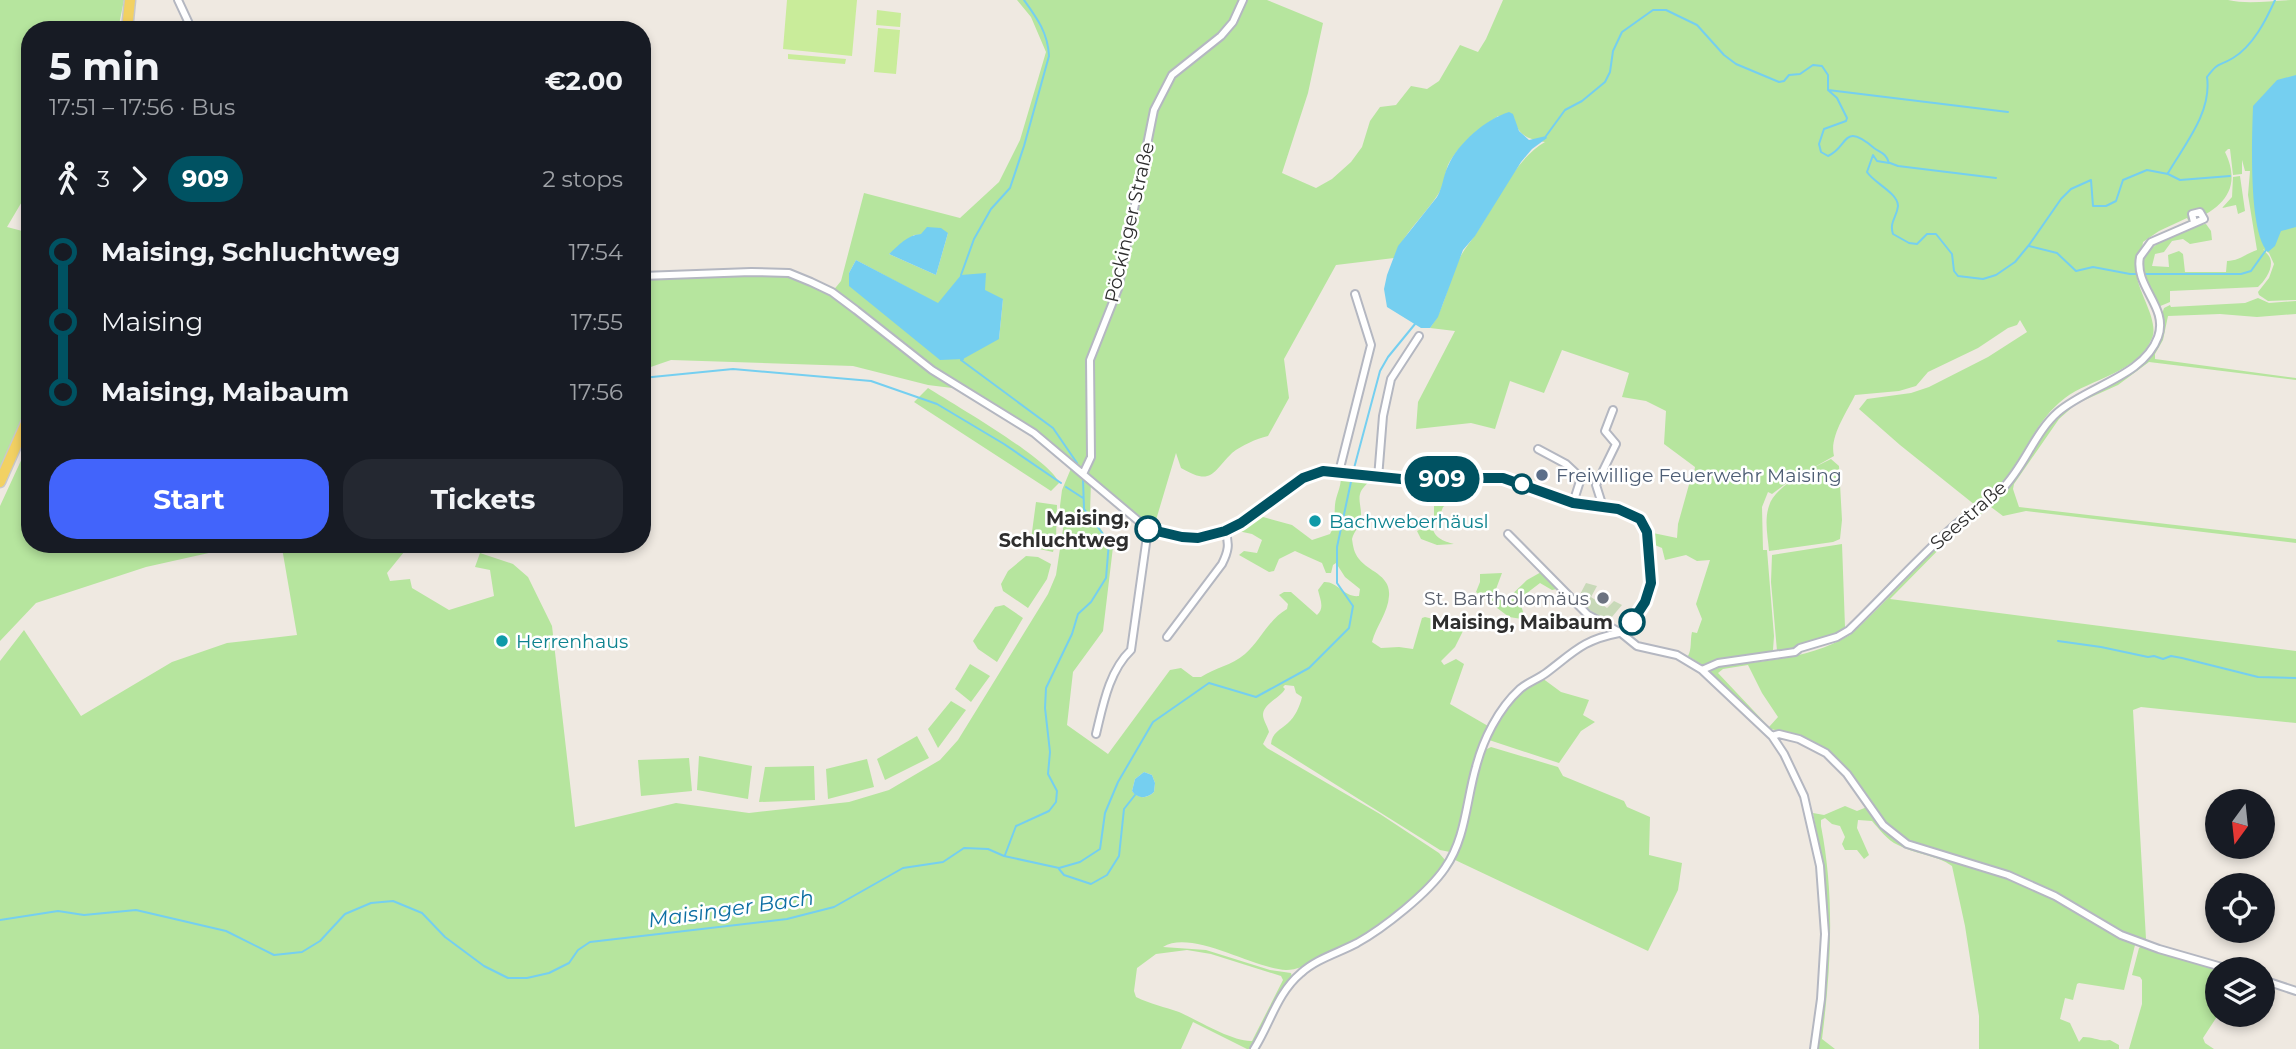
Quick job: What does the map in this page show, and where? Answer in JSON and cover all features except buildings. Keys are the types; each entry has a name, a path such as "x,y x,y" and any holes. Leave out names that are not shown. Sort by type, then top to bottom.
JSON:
{"main road":[{"path":"128,21 130,0"},
{"path":"0,482 21,434"}],"street":[{"path":"178,0 188,21"},
{"name":"Pöckinger Straße","path":"1083,474 1091,457 1090,360 1118,289 1154,110 1172,75 1221,36 1233,22 1244,0"},
{"name":"Seestraße","path":"1702,670 1718,663 1795,652 1800,648 1838,637 1849,630 1943,536 2002,489 2019,468 2045,426 2058,412 2087,391 2124,373 2152,349 2159,334 2160,316 2145,287 2139,259 2146,246 2194,222"},
{"path":"651,276 789,273 832,292 932,370 1034,433 1148,529 1198,538 1225,531 1241,523 1303,478 1323,471 1420,481 1503,478 1573,503 1623,511 1638,518 1647,532 1651,583 1638,614 1621,633 1595,638 1577,648 1541,677 1519,690 1484,742 1475,769 1465,823 1447,866 1420,895 1372,933 1300,973 1282,994 1254,1049"},
{"path":"1342,472 1371,345 1354,294"},
{"path":"1378,478 1383,416 1391,379 1419,336"},
{"path":"1603,507 1596,485 1616,444 1605,430 1613,410"},
{"path":"1538,449 1596,485"},
{"path":"1573,503 1581,478"},
{"path":"1096,734 1105,698 1119,661 1131,650 1148,529"},
{"path":"1167,637 1222,564 1228,552 1225,531"},
{"path":"1508,534 1575,603 1596,620 1621,633 1637,646 1677,655 1702,670 1772,736 1789,762 1804,796 1820,866 1824,946 1821,999 1814,1049"},
{"path":"1772,736 1779,734 1799,738 1826,753 1847,774 1883,825 1907,844 2008,875 2055,896 2121,935 2205,961"},
{"path":"2275,984 2296,991"}],"green space":[{"path":"0,0 124,0 120,21 21,21 21,203 7,227 21,231 21,426 0,476"},
{"path":"787,0 857,0 852,56 783,49"},
{"path":"1017,0 1267,0 1323,23 1308,93 1282,173 1316,188 1332,179 1351,162 1362,147 1370,121 1380,107 1396,105 1411,86 1427,89 1439,81 1460,45 1478,52 1503,0 2296,0 2296,300 2268,301 2259,295 2258,292 2269,278 2274,264 2269,253 2263,249 2271,266 2258,287 2170,291 2170,302 2158,307 2143,276 2140,261 2153,247 2169,236 2197,225 2206,224 2211,231 2212,240 2190,244 2183,239 2172,241 2164,252 2155,254 2152,266 2169,267 2168,255 2179,251 2183,254 2185,272 2226,272 2227,261 2257,250 2248,195 2250,171 2245,171 2242,160 2242,174 2233,175 2228,149 2225,152 2232,177 2226,196 2220,204 2201,217 2189,222 2187,218 2143,242 2136,272 2153,324 2152,338 2146,350 2125,367 2075,391 2055,407 2039,426 2004,480 1975,505 1859,409 1867,399 1911,393 1929,387 1988,357 2027,332 2020,320 2017,325 1978,348 1928,372 1916,386 1899,391 1855,395 1836,433 1834,456 1772,494 1768,492 1762,507 1763,550 1767,550 1773,650 1770,653 1705,667 1688,656 1692,632 1697,633 1702,619 1696,604 1710,560 1697,561 1686,555 1665,560 1662,548 1650,543 1653,533 1677,538 1678,524 1695,467 1664,444 1666,411 1646,401 1622,397 1629,373 1562,350 1544,393 1510,381 1495,429 1471,423 1416,429 1418,402 1455,331 1430,328 1442,305 1459,259 1515,170 1545,142 1525,136 1518,129 1514,118 1498,116 1457,151 1448,165 1439,193 1408,233 1394,258 1336,265 1284,359 1289,398 1268,436 1236,450 1211,475 1199,476 1181,468 1176,453 1153,530 1091,481 1090,513 1113,547 1103,631 1073,672 1067,725 1108,754 1170,670 1181,668 1193,677 1201,677 1245,654 1287,609 1288,604 1279,595 1291,592 1317,615 1321,606 1318,590 1324,582 1333,584 1349,595 1359,596 1360,589 1345,577 1336,563 1331,573 1326,573 1322,563 1295,551 1279,559 1274,571 1269,572 1239,555 1244,551 1257,553 1262,540 1252,534 1238,531 1238,526 1256,515 1292,525 1312,540 1330,534 1341,476 1370,481 1360,494 1361,521 1352,539 1357,557 1383,578 1389,589 1386,608 1372,642 1381,648 1413,649 1422,618 1425,617 1464,629 1455,647 1441,661 1444,665 1456,659 1464,664 1450,704 1488,726 1473,765 1458,833 1450,852 1440,850 1271,744 1275,734 1291,721 1299,708 1302,697 1296,693 1294,686 1285,685 1283,692 1264,711 1263,717 1269,732 1263,744 1267,748 1380,814 1439,853 1445,860 1437,875 1422,892 1400,910 1349,945 1302,967 1286,970 1273,968 1190,943 1175,943 1163,947 1206,950 1270,970 1291,973 1292,977 1252,1049 1193,1022 1181,1049 0,1049 0,661 24,630 81,716 172,662 227,643 297,635 283,553 403,553 387,573 390,581 410,579 412,588 449,610 494,596 490,570 475,567 480,553 513,564 528,577 552,626 575,827 676,803 749,813 849,802 889,790 940,760 958,740 1048,594 1056,575 1063,529 1060,506 1062,490 1072,466 1034,433 960,389 928,385 853,366 671,360 651,367 651,276 789,273 832,292 841,281 864,193 960,218 999,182 1020,140 1046,52 1031,17","holes":["948,233 936,275 889,254 914,235","856,260 938,304 1003,299 999,339 849,273","1144,772 1152,775 1154,792 1140,797 1132,791 1135,779","1187,950 1211,954 1281,976 1283,980 1252,1041 1225,1034 1179,1012 1136,997 1134,991 1137,968 1156,954"]},
{"path":"877,10 901,13 900,27 876,25"},
{"path":"878,28 900,30 896,74 874,72"},
{"path":"788,54 846,59 845,64 788,59"},
{"path":"2240,176 2245,211 2238,214 2236,205 2222,208 2232,197 2233,177"},
{"path":"2258,298 2269,303 2296,301 2296,314 2257,317 2220,314 2168,316 2163,340 2155,359 2296,380 2149,362 2118,385 2076,404 2059,419 2014,484 2019,507 2296,539 2296,543 2026,511 2003,516 1991,507 1954,534 1890,599 2296,651 2296,723 2141,707 2133,710 2146,939 2205,959 2126,935 2046,890 1918,848 1891,831 1833,758 1809,740 1768,728 1709,671 1713,667 1801,655 1850,635 1952,533 2006,489 2044,432 2059,415 2082,399 2131,373 2152,354 2159,342 2164,308 2170,305 2245,303","holes":["1748,665 1778,717 1769,727 1718,673 1723,669"]},
{"path":"928,388 1021,447 1052,473 1059,483 1051,491 914,402"},
{"path":"1831,459 1839,466 1842,520 1840,539 1769,551 1767,517 1772,499 1795,478"},
{"path":"21,460 21,553 209,553 146,567 36,603 0,641 0,506"},
{"path":"1441,485 1450,487 1449,503 1443,507 1439,518 1434,522 1434,499"},
{"path":"1036,502 1057,505 1053,552 1030,547"},
{"path":"1433,523 1436,535 1454,544 1437,545 1421,539 1417,531"},
{"path":"1842,544 1845,627 1813,645 1777,651 1771,582 1772,555"},
{"path":"1026,556 1038,557 1051,564 1047,579 1028,608 1003,591 1001,584 1008,571"},
{"path":"1543,571 1557,589 1552,590 1540,583 1519,599 1524,615 1522,619 1509,617 1476,592 1480,574 1502,573 1496,589 1500,600 1505,601 1527,580"},
{"path":"1586,583 1597,586 1591,597 1607,608 1614,601 1622,605 1611,618 1599,617 1577,600"},
{"path":"1004,605 1023,618 997,662 978,649 973,641 995,607"},
{"path":"970,664 990,676 971,702 955,689"},
{"path":"1542,678 1561,692 1589,700 1583,715 1595,722 1581,731 1559,763 1489,740 1511,704"},
{"path":"951,701 966,710 938,748 928,729"},
{"path":"917,736 929,758 885,780 877,759"},
{"path":"1491,747 1558,767 1563,776 1624,801 1627,807 1650,817 1649,855 1682,863 1678,890 1648,951 1453,859 1483,751"},
{"path":"699,756 752,766 748,799 697,790"},
{"path":"689,758 692,791 641,796 638,760"},
{"path":"867,759 874,787 828,799 826,769"},
{"path":"814,766 815,800 759,802 765,767"},
{"path":"1845,806 1857,811 1867,807 1899,843 1917,851 1997,872 2054,897 2135,945 2124,990 2079,983 2073,1000 2065,998 2060,1019 2070,1023 2079,1042 2083,1037 2110,1040 2119,1045 2119,1049 1979,1049 1979,1016 1965,926 1952,866 1894,843 1872,821 1858,820 1857,828 1869,855 1864,859 1857,850 1845,850 1842,844 1845,837 1840,826 1825,818 1821,820 1821,826 1828,879 1830,932 1822,1039 1835,1049 1816,1049 1825,990 1827,931 1823,872 1813,813 1824,815"},
{"path":"2143,945 2205,963 2205,1027 2210,1027 2203,1038 2205,1043 2214,1049 2129,1049 2142,1004 2142,980 2132,975 2139,948"}],"water":[{"path":"2296,75 2296,227 2281,231 2275,246 2268,252 2262,242 2254,205 2253,106 2277,80"},
{"path":"1509,112 1513,114 1519,131 1529,140 1547,138 1521,162 1475,236 1463,250 1438,317 1430,328 1421,328 1387,307 1384,289 1398,246 1437,197 1448,166 1459,149 1482,126"},
{"path":"927,227 941,228 948,233 936,275 889,254 907,238 921,234"},
{"path":"856,260 938,303 961,275 986,273 985,290 1003,299 999,339 963,359 940,360 849,286 849,273"},
{"path":"1144,772 1152,775 1155,783 1154,792 1142,797 1132,791 1135,779"}],"waterway":[{"path":"961,275 974,239 991,209 1010,188 1049,56 1044,33 1024,0"},
{"path":"2168,173 2201,115 2207,77 2217,66 2247,47 2275,0"},
{"name":"Maisinger Bach","path":"1546,136 1565,110 1582,101 1605,82 1610,72 1613,51 1622,32 1653,10 1666,10 1697,25 1724,55 1736,64 1779,82 1789,75 1800,74 1813,65 1822,66 1828,75 1828,90 1837,98 1847,118 1846,121 1824,129 1819,144 1821,152 1828,156 1851,136 1864,140 1885,155 1889,163 1877,161 1873,155 1867,172 1897,201 1893,234 1909,243 1917,244 1927,234 1936,234 1952,254 1954,271 1958,276 1983,279 1996,275 2015,262 2061,199 2071,189 2091,180 2093,206 2106,206 2116,201 2123,180 2147,170 2168,174 2180,180 2230,176"},
{"path":"1828,90 2008,112"},
{"path":"1890,163 1996,178"},
{"path":"2029,246 2057,253 2076,271 2093,267 2130,274 2241,274 2251,271 2266,250"},
{"name":"Maisinger Bach","path":"1353,472 1380,371 1415,324"},
{"path":"963,359 961,360 1053,428 1077,463"},
{"path":"651,377 733,369 871,381 937,404 1004,444 1061,483"},
{"name":"Maisinger Bach","path":"0,920 58,911 84,915 136,910 226,931 274,955 302,952 320,941 345,914 371,903 393,901 422,913 445,937 484,966 508,978 527,978 549,973 569,963 578,950 590,942 787,919 834,907 903,868 943,862 964,848 988,849 1004,856 1059,868 1080,862 1100,849 1105,813 1118,782 1153,722 1209,683 1256,697 1309,668 1349,628 1353,606 1337,583 1337,547 1352,477"},
{"path":"1005,855 1016,826 1049,811 1056,802 1057,791 1048,774 1050,752 1045,708 1046,688 1072,634 1078,614 1091,602 1106,578 1109,542 1084,509 1083,479"},
{"path":"1066,487 1083,498"},
{"path":"2058,641 2163,659 2171,656 2258,677 2296,678"},
{"path":"1059,869 1064,875 1091,884 1107,875 1119,856 1124,809 1135,795"}],"bus line":[{"name":"909","path":"1148,529 1198,538 1225,531 1241,523 1303,478 1323,471 1420,481 1503,478 1573,503 1618,509 1640,519 1647,532 1651,583 1645,602 1632,622"}],"place":[{"name":"Freiwillige Feuerwehr Maising","path":"1542,475"},
{"name":"Bachweberhäusl","path":"1315,521"},
{"name":"Maising, Schluchtweg","path":"1148,529"},
{"name":"St. Bartholomäus","path":"1603,598"},
{"name":"Maising, Maibaum","path":"1632,622"},
{"name":"Herrenhaus","path":"502,641"}]}
